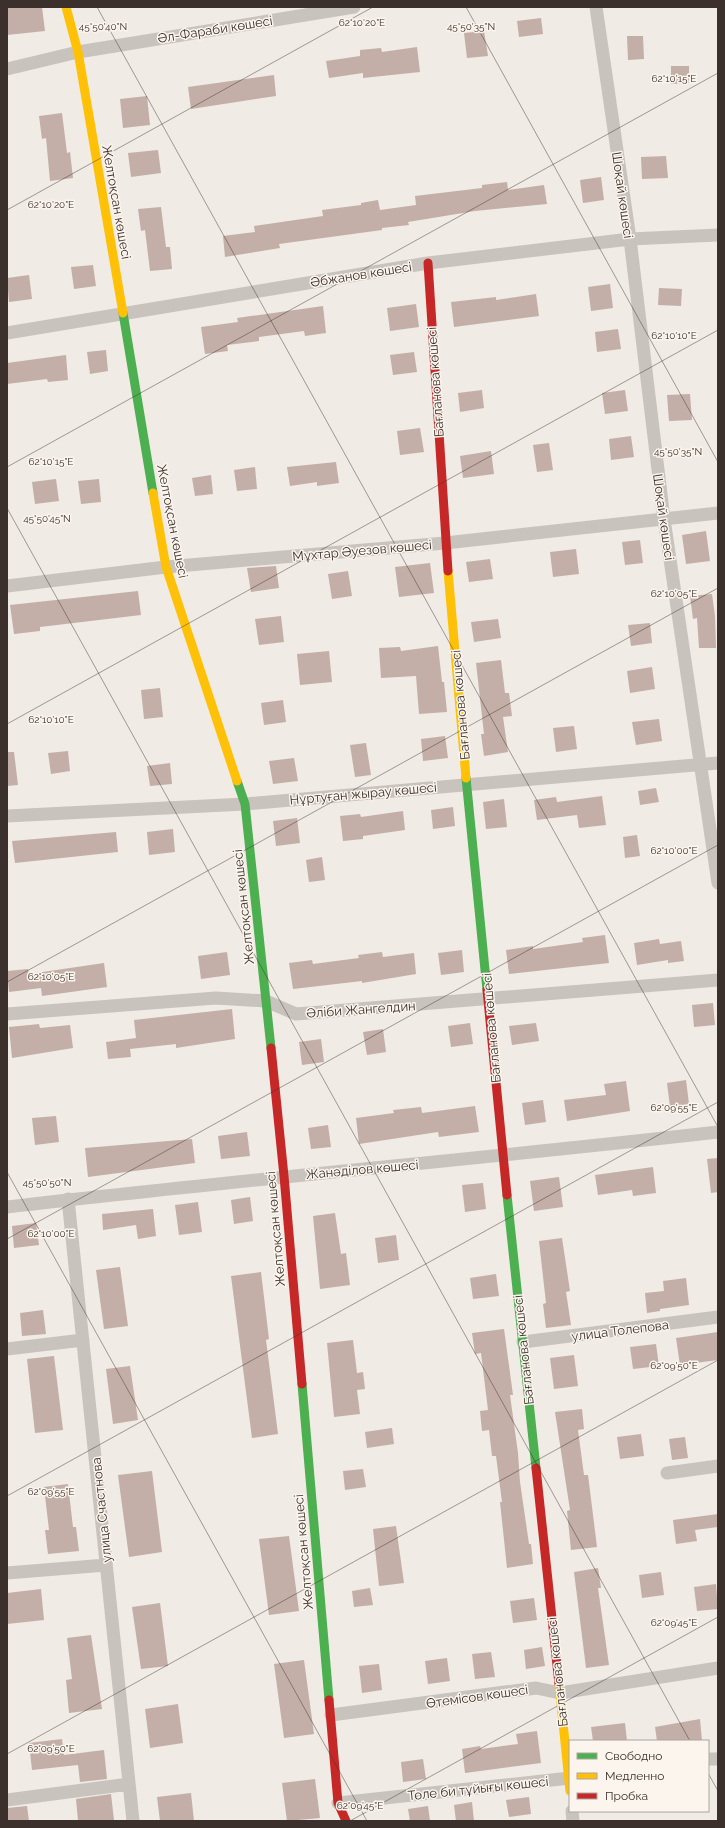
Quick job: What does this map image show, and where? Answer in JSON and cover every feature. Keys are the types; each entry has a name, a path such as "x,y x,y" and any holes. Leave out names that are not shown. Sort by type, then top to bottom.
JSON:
{"street":[{"name":"Желтоқсан көшесі","path":"66,7 78,52 166,567 245,804 284,1176 338,1803 346,1821"},
{"name":"Әл-Фараби көшесі","path":"7,68 78,52 354,7"},
{"name":"Шоқай көшесі","path":"596,7 630,239 664,519 718,883"},
{"name":"Әбжанов көшесі","path":"7,333 428,263 630,239 718,235"},
{"name":"Бағланова көшесі","path":"428,263 445,543 467,784 503,1156 569,1773"},
{"name":"Мұхтар Әуезов көшесі","path":"7,586 166,567 445,543 718,513"},
{"name":"Нұртуған жырау көшесі","path":"7,816 245,804 467,784 718,764"},
{"name":"Әліби Жангелдин","path":"7,1014 216,998 266,1001 296,1014 718,980"},
{"name":"Жанәділов көшесі","path":"7,1207 284,1176 503,1156 718,1132"},
{"name":"улица Счастнова","path":"68,1200 133,1821"},
{"name":"улица Толепова","path":"523,1342 718,1317"},
{"path":"7,1349 83,1340"},
{"path":"667,1473 718,1466"},
{"path":"7,1573 106,1565"},
{"name":"Өтемісов көшесі","path":"331,1715 536,1688 560,1693 718,1668"},
{"name":"Төле би тұйығы көшесі","path":"338,1803 569,1782"},
{"path":"7,1800 130,1784"}],"building":[{"path":"7,7 42,7 45,31 7,35"},
{"path":"541,18 543,34 519,37 517,21"},
{"path":"484,31 488,56 467,58 464,33"},
{"path":"627,36 643,36 644,59 628,60"},
{"path":"417,47 420,72 363,78 363,73 329,78 326,61 360,56 360,50 381,48 382,52"},
{"path":"671,66 689,66 689,83 671,84"},
{"path":"274,75 276,96 191,109 188,87"},
{"path":"147,96 150,125 123,128 120,99"},
{"path":"62,113 67,153 70,152 73,178 50,181 46,138 42,139 39,116"},
{"path":"158,150 161,173 131,177 128,153"},
{"path":"666,156 668,178 642,179 641,157"},
{"path":"601,177 604,200 583,203 580,180"},
{"path":"507,182 508,190 544,185 547,204 475,211 408,222 409,225 279,244 280,248 225,257 223,236 255,232 254,226 323,216 322,210 361,205 361,203 378,200 380,210 416,205 415,196 482,188 482,185"},
{"path":"161,207 166,247 170,247 172,269 150,271 145,230 141,231 138,209"},
{"path":"93,265 96,286 74,289 71,267"},
{"path":"29,275 32,299 9,302 7,278"},
{"path":"610,284 613,308 591,311 588,287"},
{"path":"659,288 682,289 681,306 658,305"},
{"path":"536,294 539,316 454,327 451,302 496,297 496,300"},
{"path":"416,304 419,327 390,331 387,308"},
{"path":"323,306 326,333 305,336 304,331 259,337 259,341 227,345 228,351 205,354 201,327 238,322 237,318"},
{"path":"618,329 621,349 597,352 595,332"},
{"path":"106,350 108,371 90,374 87,352"},
{"path":"414,352 417,372 393,375 390,355"},
{"path":"66,355 68,380 48,382 47,379 7,384 7,363"},
{"path":"482,390 484,408 460,412 458,393"},
{"path":"625,390 628,411 605,414 602,393"},
{"path":"690,394 692,420 669,421 667,395"},
{"path":"420,428 424,452 400,455 397,431"},
{"path":"631,436 634,457 611,460 609,439"},
{"path":"549,443 553,470 537,472 533,445"},
{"path":"491,451 494,474 463,478 460,456"},
{"path":"336,462 339,483 317,486 317,482 290,486 287,467"},
{"path":"255,467 257,489 237,491 234,470"},
{"path":"211,475 213,494 195,496 192,478"},
{"path":"56,479 59,501 35,504 32,482"},
{"path":"99,479 101,502 81,504 78,481"},
{"path":"706,531 710,561 686,564 682,535"},
{"path":"640,540 643,563 625,565 622,542"},
{"path":"576,549 579,574 553,577 550,552"},
{"path":"490,559 493,579 469,582 466,562"},
{"path":"430,563 434,593 399,597 395,567"},
{"path":"276,566 279,588 251,592 247,568"},
{"path":"348,571 352,596 332,599 328,574"},
{"path":"138,591 141,615 40,627 40,631 14,634 10,605"},
{"path":"712,594 715,616 716,648 699,648 697,618 693,619 690,596"},
{"path":"281,616 284,642 259,645 255,619"},
{"path":"498,619 501,638 474,642 471,622"},
{"path":"650,623 652,643 631,646 628,625"},
{"path":"438,646 447,712 419,714 416,676 381,678 379,648 400,647 401,651"},
{"path":"329,651 332,682 300,685 297,654"},
{"path":"501,660 505,693 509,693 512,716 503,717 508,752 484,756 481,734 484,734 476,663"},
{"path":"652,667 655,689 630,693 627,671"},
{"path":"160,688 163,717 144,719 141,690"},
{"path":"283,700 286,722 264,725 261,703"},
{"path":"659,719 662,741 636,745 632,722"},
{"path":"574,726 577,749 556,752 553,728"},
{"path":"445,736 448,758 423,761 421,739"},
{"path":"366,743 371,775 355,777 350,745"},
{"path":"68,751 70,771 51,774 48,753"},
{"path":"7,752 14,752 18,785 7,786"},
{"path":"294,758 298,781 273,784 269,761"},
{"path":"170,763 172,784 150,786 147,766"},
{"path":"656,788 659,802 640,805 638,791"},
{"path":"602,796 606,825 579,828 577,815 537,820 534,800 556,797 557,802"},
{"path":"504,799 507,827 486,829 483,802"},
{"path":"453,807 455,826 433,829 431,810"},
{"path":"403,811 405,830 363,836 363,839 343,841 340,816 360,814 361,817"},
{"path":"297,818 300,843 276,846 273,821"},
{"path":"173,829 175,852 149,855 147,832"},
{"path":"116,832 118,852 15,863 12,841"},
{"path":"637,835 640,856 625,858 623,837"},
{"path":"322,857 325,880 309,882 306,860"},
{"path":"605,935 609,963 509,974 506,950 533,946 533,949 583,942 582,938"},
{"path":"659,939 660,944 681,941 684,961 668,963 668,960 637,965 634,943"},
{"path":"462,950 464,972 441,975 438,953"},
{"path":"227,952 230,975 201,979 198,956"},
{"path":"382,952 383,957 414,953 416,974 362,983 362,981 293,989 289,963 312,960 313,964 359,958 358,955"},
{"path":"104,963 107,987 42,996 41,988 9,992 7,971 28,969 29,974"},
{"path":"713,1003 715,1025 694,1027 692,1005"},
{"path":"232,1009 235,1039 176,1048 176,1044 130,1049 131,1057 108,1059 106,1042 136,1038 134,1020"},
{"path":"470,1023 473,1044 451,1047 448,1026"},
{"path":"536,1023 539,1041 512,1045 509,1026"},
{"path":"39,1024 40,1028 70,1025 73,1048 12,1058 9,1027"},
{"path":"383,1029 386,1052 367,1055 363,1032"},
{"path":"321,1039 324,1062 302,1065 299,1042"},
{"path":"686,1080 689,1104 670,1107 667,1083"},
{"path":"626,1081 630,1111 567,1121 564,1100 606,1095 604,1084"},
{"path":"543,1100 546,1122 525,1125 522,1103"},
{"path":"475,1106 479,1132 439,1137 438,1132 359,1144 356,1118 394,1113 393,1110 421,1107 422,1113"},
{"path":"56,1116 59,1142 35,1145 32,1118"},
{"path":"328,1125 331,1147 311,1149 308,1128"},
{"path":"247,1132 250,1156 221,1159 218,1136"},
{"path":"192,1139 195,1163 88,1177 85,1148"},
{"path":"718,1158 718,1192 711,1193 707,1159"},
{"path":"653,1167 656,1193 633,1196 632,1190 598,1195 595,1175"},
{"path":"559,1177 563,1207 534,1211 530,1181"},
{"path":"483,1183 486,1209 465,1212 462,1185"},
{"path":"250,1197 253,1221 234,1224 231,1200"},
{"path":"198,1202 202,1232 179,1235 175,1205"},
{"path":"153,1209 156,1236 138,1239 136,1225 103,1230 102,1214"},
{"path":"335,1213 341,1254 346,1253 350,1285 320,1289 313,1216"},
{"path":"36,1223 39,1245 14,1248 12,1226"},
{"path":"396,1235 399,1260 378,1263 375,1238"},
{"path":"562,1238 570,1291 566,1292 571,1325 546,1328 543,1304 546,1303 539,1241"},
{"path":"120,1267 128,1326 104,1329 96,1270"},
{"path":"261,1272 269,1339 266,1340 278,1434 252,1438 231,1276"},
{"path":"496,1274 499,1296 473,1299 470,1278"},
{"path":"686,1278 689,1305 660,1309 660,1311 647,1313 645,1293 664,1291 663,1281"},
{"path":"43,1310 46,1334 22,1336 20,1313"},
{"path":"504,1329 513,1395 510,1395 518,1453 520,1482 533,1564 507,1568 500,1502 502,1502 496,1456 492,1456 489,1430 482,1431 480,1411 488,1410 481,1353 475,1354 472,1333"},
{"path":"718,1332 718,1360 680,1365 676,1338"},
{"path":"353,1340 357,1373 363,1372 365,1389 357,1390 360,1414 334,1417 327,1343"},
{"path":"656,1344 659,1366 633,1369 630,1347"},
{"path":"574,1355 578,1386 554,1389 550,1358"},
{"path":"54,1356 63,1430 35,1433 27,1359"},
{"path":"130,1366 138,1420 113,1424 106,1369"},
{"path":"582,1409 584,1429 578,1430 584,1475 588,1475 597,1547 571,1550 567,1511 570,1510 555,1412"},
{"path":"392,1428 394,1444 367,1448 365,1432"},
{"path":"641,1434 644,1456 620,1459 617,1437"},
{"path":"685,1437 688,1458 672,1460 669,1439"},
{"path":"363,1469 366,1487 345,1490 343,1471"},
{"path":"152,1471 162,1552 129,1557 118,1475"},
{"path":"68,1484 73,1527 76,1527 79,1551 48,1554 45,1530 49,1530 44,1487"},
{"path":"718,1514 718,1527 695,1530 697,1541 676,1544 673,1520"},
{"path":"396,1526 404,1583 379,1586 373,1529"},
{"path":"289,1536 299,1611 269,1615 259,1539"},
{"path":"598,1568 601,1588 598,1588 609,1665 586,1668 574,1572"},
{"path":"661,1572 664,1595 642,1598 639,1575"},
{"path":"716,1584 718,1609 697,1611 694,1587"},
{"path":"370,1588 373,1605 354,1607 352,1591"},
{"path":"41,1589 44,1620 7,1624 7,1593"},
{"path":"534,1598 537,1620 513,1623 510,1601"},
{"path":"160,1603 168,1666 141,1669 132,1607"},
{"path":"91,1635 102,1709 69,1713 66,1680 72,1679 67,1638"},
{"path":"542,1647 545,1666 526,1669 524,1650"},
{"path":"491,1652 495,1677 475,1679 472,1654"},
{"path":"447,1658 450,1681 428,1684 425,1661"},
{"path":"304,1660 314,1734 284,1738 274,1664"},
{"path":"379,1664 382,1690 362,1693 359,1666"},
{"path":"178,1704 183,1743 150,1748 145,1709"},
{"path":"700,1719 702,1740 657,1740 655,1727"},
{"path":"625,1723 627,1740 593,1740 591,1727"},
{"path":"537,1731 541,1763 465,1773 462,1749 480,1746 481,1749 518,1744 516,1734"},
{"path":"62,1739 64,1755 104,1750 107,1779 80,1782 78,1765 32,1770 29,1743"},
{"path":"423,1759 426,1779 403,1782 401,1762"},
{"path":"315,1779 320,1818 287,1821 282,1783"},
{"path":"191,1793 194,1821 160,1821 157,1797"},
{"path":"111,1794 114,1820 78,1821 76,1799"},
{"path":"529,1797 531,1814 509,1817 506,1800"},
{"path":"472,1802 474,1821 456,1821 454,1805"},
{"path":"27,1806 29,1821 7,1821 7,1808"},
{"path":"428,1806 430,1821 410,1821 408,1809"}],"traffic: fast":[{"path":"123,313 153,493"},
{"path":"466,778 487,990"},
{"path":"237,781 245,804 271,1048"},
{"path":"507,1195 536,1468"},
{"path":"302,1384 329,1700"}],"traffic: slow":[{"path":"66,7 78,52 123,313"},
{"path":"153,493 166,567 237,781"},
{"path":"448,571 466,778"},
{"path":"559,1684 569,1781"}],"traffic: jam":[{"path":"428,263 448,571"},
{"path":"487,990 507,1195"},
{"path":"271,1048 302,1384"},
{"path":"536,1468 559,1684"},
{"path":"329,1700 338,1803 346,1821"}]}
